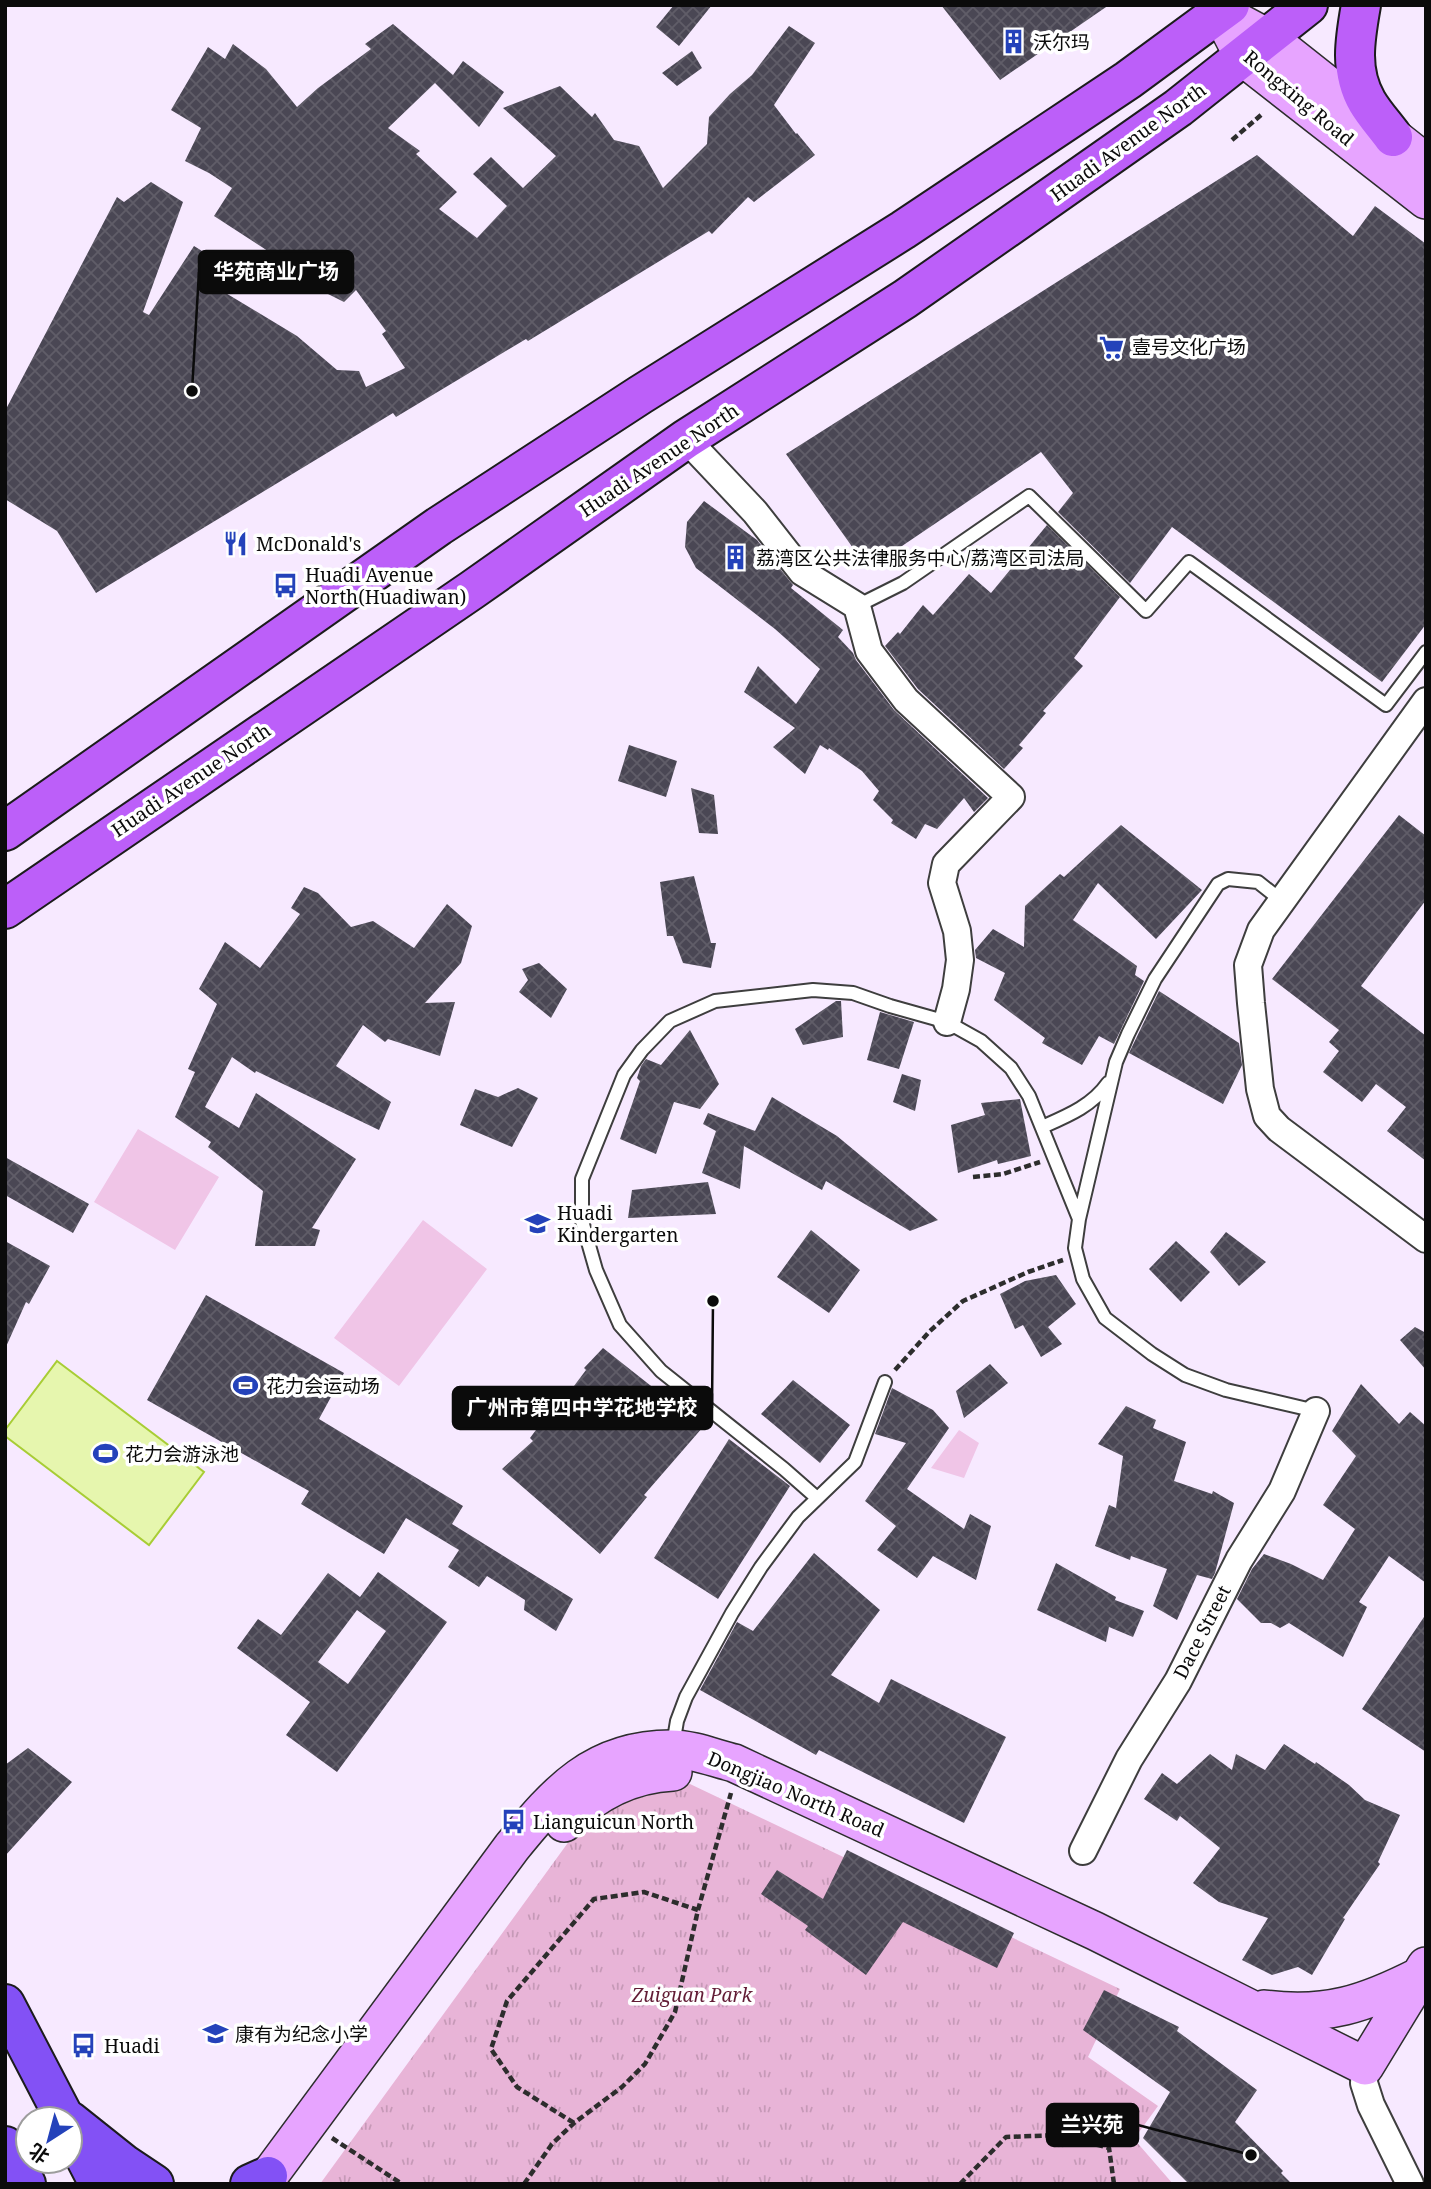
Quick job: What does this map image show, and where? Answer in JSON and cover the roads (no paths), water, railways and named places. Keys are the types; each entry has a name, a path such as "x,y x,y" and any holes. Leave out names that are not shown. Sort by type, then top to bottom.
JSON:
{"highway":[{"path":"5,2004 59,2105"},
{"path":"84,2134 154,2184"},
{"path":"5,2146 26,2184"},
{"path":"84,2154 99,2184"}],"main road":[{"name":"Huadi Avenue North","path":"5,909 482,583 686,439 905,299 1178,108 1308,5"},
{"path":"1361,5 1355,36 1354,61 1359,83 1367,102 1393,137"},
{"name":"Rongxing Road","path":"1226,9 1256,48 1426,200"},
{"path":"5,831 439,526 640,395 903,230 1128,80 1226,9"},
{"name":"Rongxing Road","path":"1256,48 1393,137 1426,163"},
{"name":"Dongjiao North Road","path":"268,2182 496,1869 540,1813 563,1790 590,1770 611,1759 636,1752 672,1749 696,1752 734,1763 1095,1931 1246,2006 1365,2075"},
{"name":"Dongjiao North Road","path":"268,2182 328,2135 514,1884 565,1822 586,1802 616,1785 645,1774 694,1773 733,1788 1162,1986 1341,2077 1365,2075"},
{"path":"1246,2006 1295,2012 1329,2010 1382,1995 1423,1971"},
{"path":"1423,1971 1365,2075 1376,2081 1385,2073 1426,2012"}],"street":[{"path":"686,439 755,512 802,572 857,606 869,651 906,700 1011,797 946,864 942,883 957,931 960,960 947,1022"},
{"path":"1424,1234 1279,1129 1267,1116 1260,1089 1248,965 1261,930 1426,701"},
{"name":"Dace Street","path":"1083,1851 1129,1759 1178,1681 1239,1560 1282,1491 1316,1411"},
{"path":"1365,2075 1371,2105 1410,2184"}],"lane":[{"path":"857,606 903,583 1029,496 1146,611 1189,562 1386,705 1426,652"},
{"path":"1282,901 1258,882 1228,879 1218,884 1155,979 1128,1034 1112,1077 1079,1219 1075,1248 1083,1279 1105,1318 1152,1354 1185,1375 1226,1390 1316,1411"},
{"path":"817,1499 784,1469 661,1371 620,1325 596,1269 582,1221 582,1179 624,1075 642,1050 670,1021 715,1001 813,990 853,993 947,1022 981,1041 1011,1068 1029,1096 1079,1219"},
{"path":"1042,1127 1083,1107 1100,1095 1112,1077"},
{"path":"672,1749 677,1721 686,1697 732,1613 797,1517 855,1462 885,1382"}],"place":[{"name":"沃尔玛","path":"1013,42"},
{"name":"壹号文化广场","path":"1112,347"},
{"name":"华苑商业广场","path":"192,391"},
{"name":"McDonald's","path":"236,544"},
{"name":"荔湾区公共法律服务中心/荔湾区司法局","path":"736,558"},
{"name":"Huadi Avenue North(Huadiwan)","path":"285,586"},
{"name":"Huadi Kindergarten","path":"537,1224"},
{"name":"广州市第四中学花地学校","path":"713,1301"},
{"name":"花力会运动场","path":"246,1386"},
{"name":"花力会游泳池","path":"105,1454"},
{"name":"Lianguicun North","path":"513,1822"},
{"name":"康有为纪念小学","path":"215,2034"},
{"name":"Huadi","path":"84,2046"},
{"name":"兰兴苑","path":"1251,2155"}],"park label":[{"name":"Zuiguan Park","path":"692,1995"}]}
